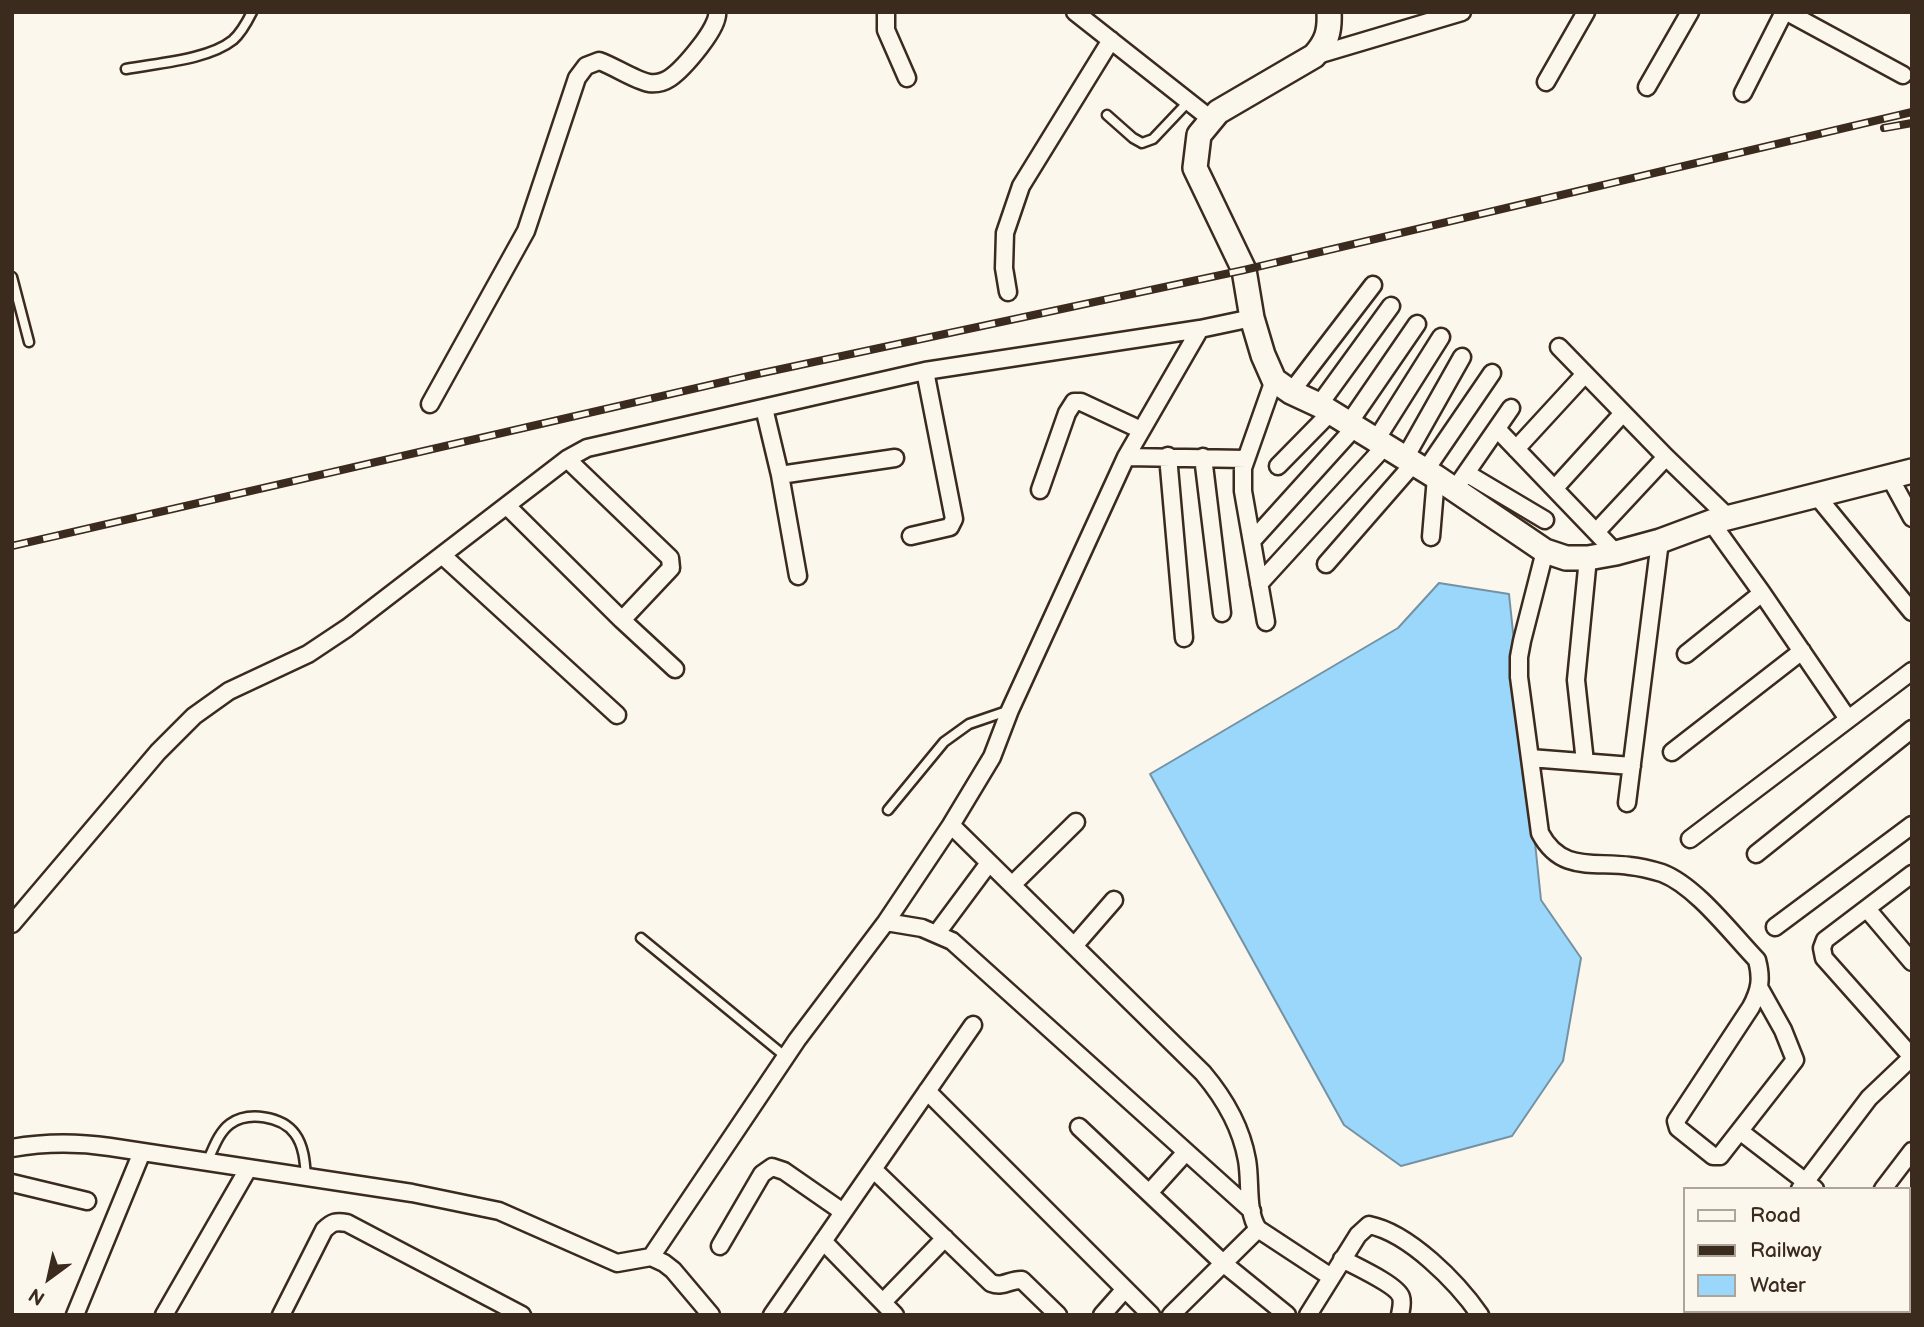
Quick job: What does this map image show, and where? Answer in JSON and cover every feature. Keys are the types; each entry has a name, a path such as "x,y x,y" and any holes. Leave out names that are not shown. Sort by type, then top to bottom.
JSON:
{"street":[{"path":"430,404 526,231 577,78 586,66 599,61 649,83 663,83 673,76 713,30 717,12"},
{"path":"886,12 886,30 907,78"},
{"path":"1075,12 1212,120"},
{"path":"1314,56 1324,46 1330,30 1329,12"},
{"path":"1462,12 1314,56 1219,112 1199,135 1195,168 1244,270 1252,318 1263,355 1283,386 1434,472 1545,520"},
{"path":"1546,82 1586,12"},
{"path":"1647,87 1690,12"},
{"path":"1744,93 1786,12 1903,75"},
{"path":"1007,292 1004,268 1005,233 1021,186 1111,40"},
{"path":"1266,622 1243,491 1243,468 1283,386 1373,285"},
{"path":"1278,466 1338,417 1391,306"},
{"path":"12,924 158,752 194,716 229,691 308,654 347,628 566,460 587,448 925,370 1200,329 1252,318"},
{"path":"1252,541 1338,417 1417,324"},
{"path":"651,1257 786,1058 886,922 951,825 992,757 1010,710 1126,457 1200,329"},
{"path":"1259,584 1381,443 1441,337"},
{"path":"1559,347 1666,457 1720,520 1762,593 1848,719"},
{"path":"1431,537 1434,472 1462,357"},
{"path":"911,536 950,527 954,519 925,370"},
{"path":"1434,472 1492,373"},
{"path":"1516,449 1586,374"},
{"path":"1040,490 1067,412 1074,402 1081,402 1141,430"},
{"path":"764,408 780,475 798,576"},
{"path":"1326,564 1434,472 1497,429 1511,408"},
{"path":"1555,488 1623,413"},
{"path":"1497,429 1616,553"},
{"path":"1168,456 1184,638"},
{"path":"1126,457 1246,459"},
{"path":"1203,457 1222,613"},
{"path":"1597,531 1666,457"},
{"path":"780,475 895,458"},
{"path":"566,460 670,558 671,568 622,620"},
{"path":"1434,472 1545,551 1566,558 1588,558 1660,541 1720,520 1912,471"},
{"path":"1888,476 1912,518"},
{"path":"1816,495 1912,612"},
{"path":"507,506 675,669"},
{"path":"1627,803 1660,541"},
{"path":"1545,551 1519,657 1540,833 1547,845 1570,861 1587,866 1631,866 1661,873 1685,884 1757,960 1761,975 1760,989 1676,1121 1678,1128 1716,1157 1720,1156 1741,1132 1795,1060 1783,1030 1760,989"},
{"path":"443,555 617,715"},
{"path":"1585,762 1576,680 1588,558"},
{"path":"1686,654 1762,593"},
{"path":"1672,752 1802,651"},
{"path":"1690,839 1912,671"},
{"path":"1756,854 1912,729"},
{"path":"1531,758 1632,766"},
{"path":"1012,886 1076,822"},
{"path":"951,825 1203,1073 1220,1093 1240,1129 1247,1159 1252,1220 1258,1229 1331,1277"},
{"path":"1774,928 1912,825"},
{"path":"937,933 989,863"},
{"path":"1741,1132 1807,1186 1869,1098 1912,1057 1824,958 1822,948 1825,940 1912,874"},
{"path":"1074,946 1114,900"},
{"path":"1867,909 1912,962"},
{"path":"886,922 937,933 952,941 1252,1211"},
{"path":"772,1315 973,1025"},
{"path":"927,1091 1151,1315"},
{"path":"1079,1127 1223,1263 1287,1315"},
{"path":"12,1148 42,1142 73,1142 423,1195 499,1211 617,1263 651,1257 673,1270 711,1315"},
{"path":"1885,1187 1906,1169 1912,1151"},
{"path":"75,1315 142,1152"},
{"path":"1149,1193 1186,1152"},
{"path":"720,1246 762,1174 772,1167 784,1171 843,1212"},
{"path":"164,1315 248,1169"},
{"path":"873,1169 991,1283 999,1286 1015,1279 1022,1280 1058,1315"},
{"path":"12,1183 87,1201"},
{"path":"286,1313 324,1230 331,1223 338,1221 347,1223 522,1315"},
{"path":"1308,1315 1358,1235 1369,1225 1384,1228 1409,1244 1468,1298 1480,1315"},
{"path":"1171,1315 1258,1229"},
{"path":"883,1302 945,1238"},
{"path":"823,1241 895,1315"},
{"path":"1342,1259 1401,1295 1403,1300 1400,1315"},
{"path":"1102,1315 1125,1289"}],"lane":[{"path":"126,69 202,55 222,47 235,38 252,12"},
{"path":"1107,115 1142,143 1153,139 1189,101"},
{"path":"12,277 29,342"},
{"path":"888,810 944,742 969,724 1010,710"},
{"path":"641,938 786,1058"},
{"path":"207,1163 218,1139 230,1124 253,1116 276,1120 295,1133 303,1151 306,1177"}],"water":[{"path":"1439,583 1509,594 1541,900 1581,958 1563,1061 1512,1136 1401,1166 1344,1125 1150,774 1398,628"}],"railway":[{"path":"12,546 753,375 1244,270 1912,112"},
{"path":"1884,128 1912,123"}]}
